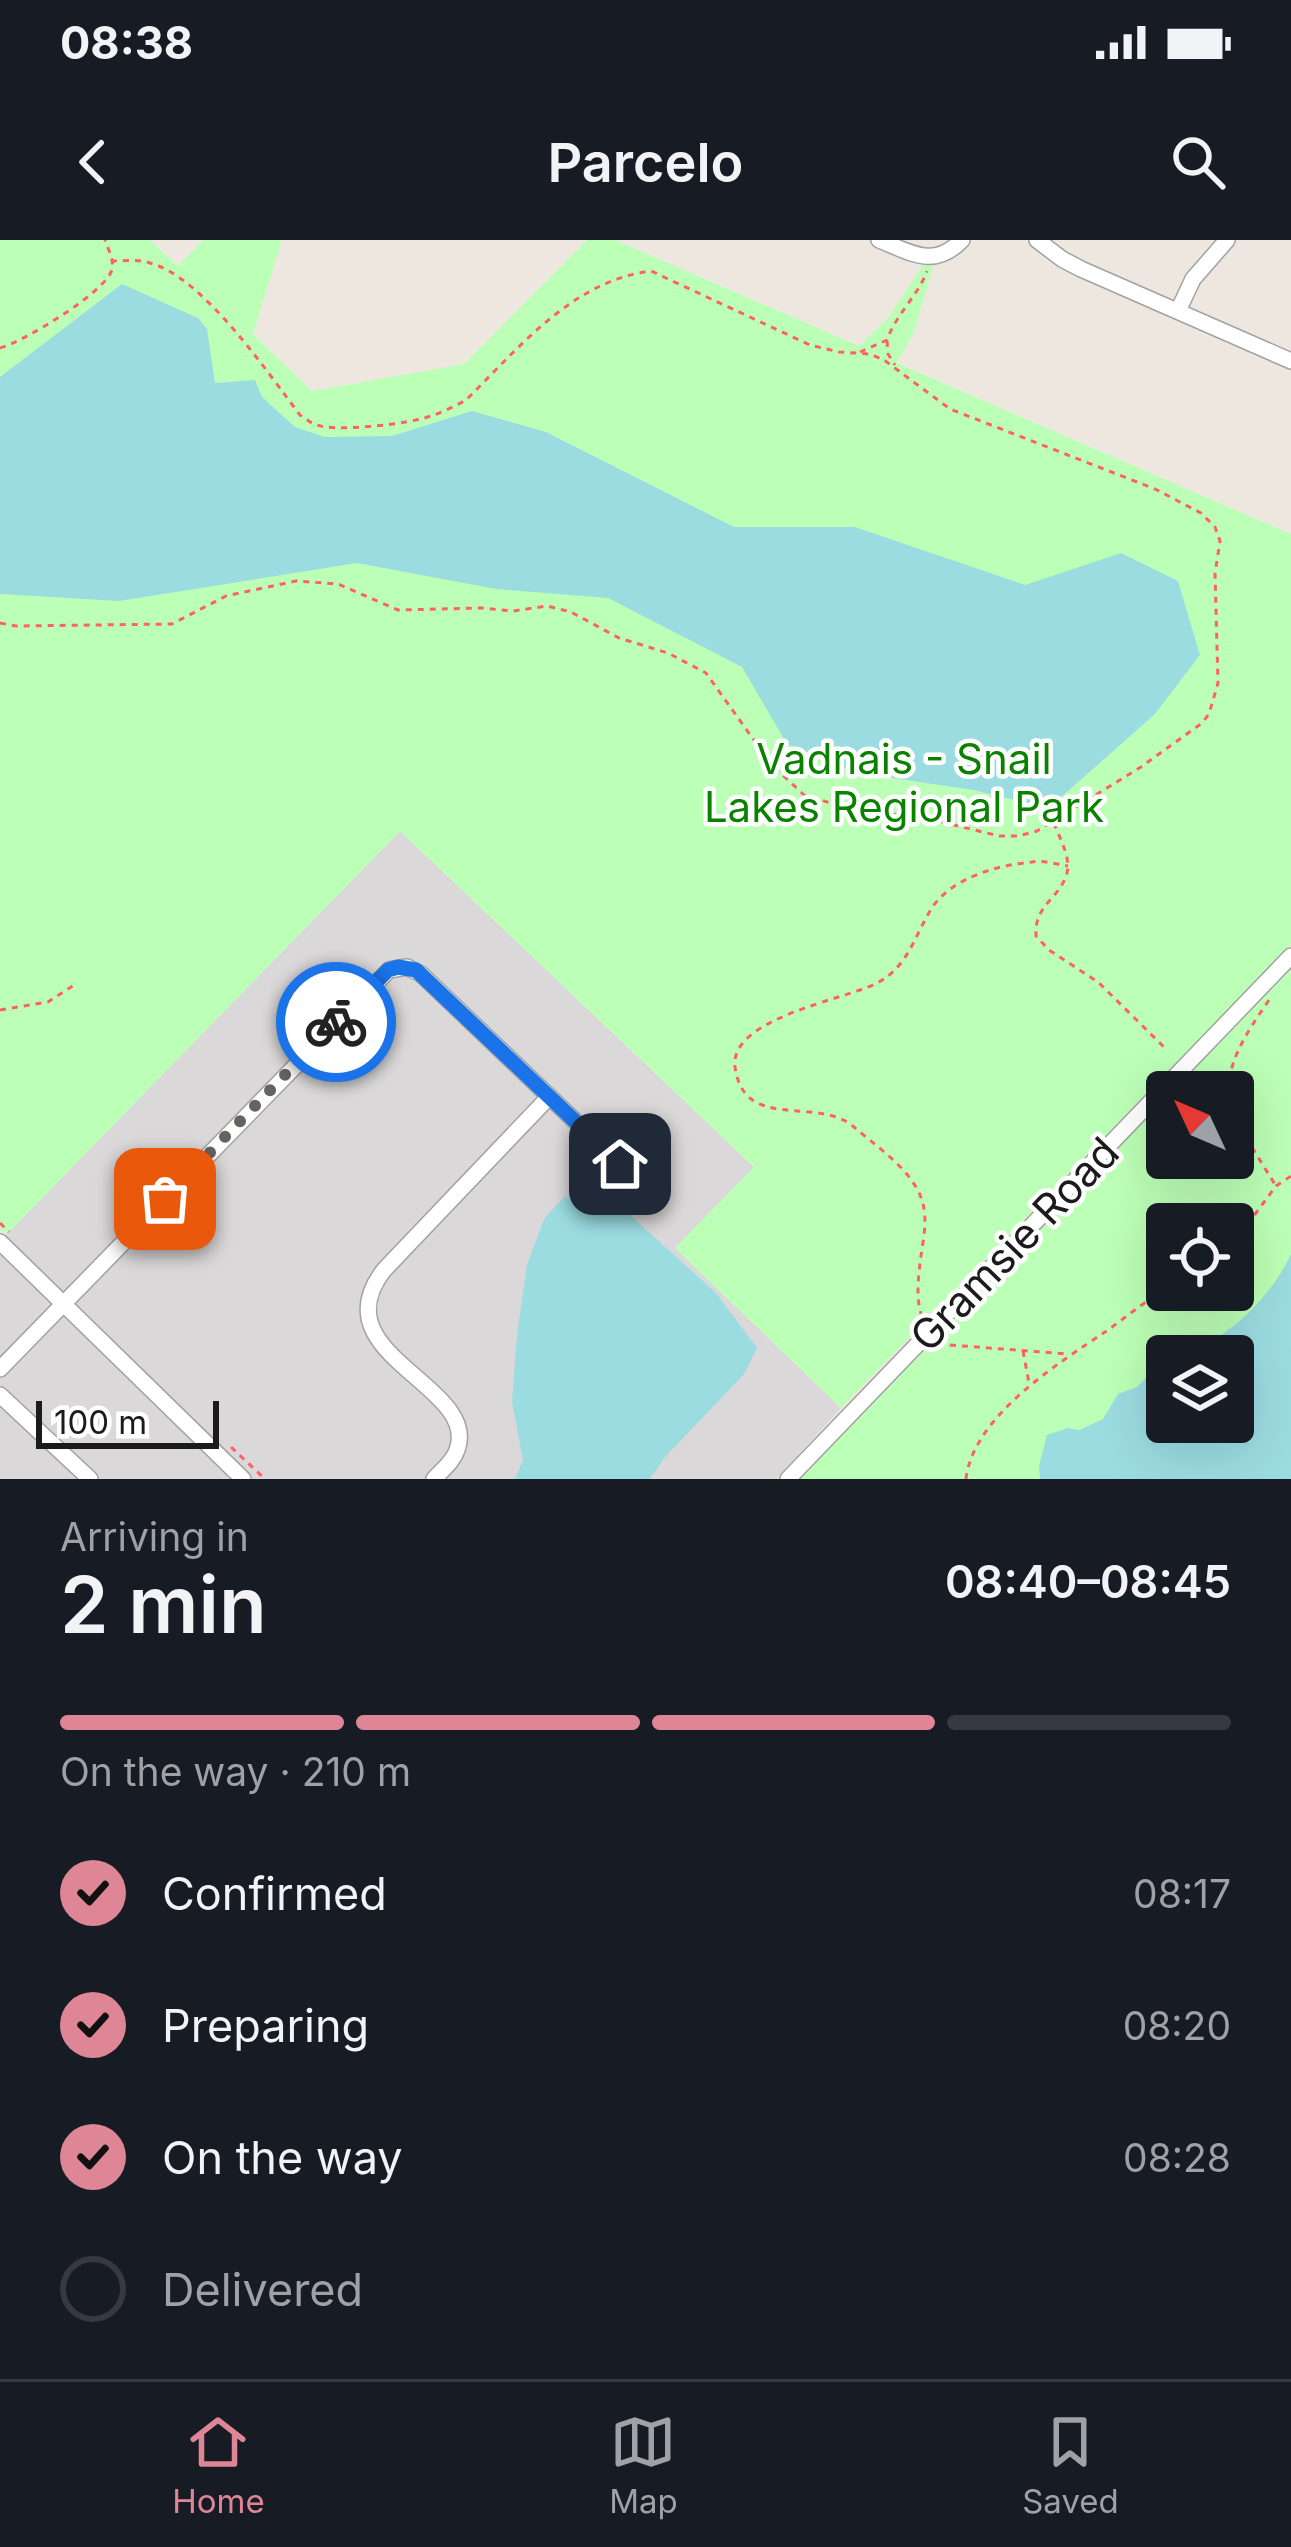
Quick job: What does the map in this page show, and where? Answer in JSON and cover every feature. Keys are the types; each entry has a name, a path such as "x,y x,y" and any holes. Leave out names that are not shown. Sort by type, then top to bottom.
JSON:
{"street":[{"path":"879,240 930,257 950,252 962,240"},
{"path":"1037,240 1081,269 1291,361"},
{"path":"1178,311 1193,279 1227,240"},
{"name":"Gramsie Road","path":"788,1479 1291,956"},
{"path":"0,1369 382,975 398,967 421,974 620,1164"},
{"path":"434,1479 454,1458 459,1427 448,1408 377,1338 369,1313 373,1287 549,1097"},
{"path":"0,1242 243,1479"},
{"path":"0,1395 89,1479"}],"path":[{"path":"0,348 14,344 112,274 113,261 105,240"},
{"path":"896,367 887,340 920,288 930,257"},
{"path":"0,623 172,624 226,596 296,580 338,584 398,610 513,611 547,606 571,612 619,638 668,653 706,673 771,764 804,795 848,808 929,819 998,836 1037,831 1142,766 1209,714 1218,683 1215,574 1220,542 1201,513 1155,489 950,409 896,367 870,354 810,345 651,271 632,273 575,298 466,400 451,408 428,418 329,428 300,415 196,291 148,262 113,261"},
{"path":"860,352 887,340"},
{"path":"1054,821 1068,866 1037,917 1036,937 1098,982 1167,1050"},
{"path":"925,1321 918,1301 925,1211 917,1190 898,1166 845,1120 821,1112 770,1109 751,1099 738,1081 736,1049 763,1027 893,973 934,906 959,883 1028,862 1068,866"},
{"path":"0,1010 48,1001 74,985"},
{"path":"1232,1071 1240,1046 1272,997"},
{"path":"1254,1151 1276,1186"},
{"path":"1254,1216 1276,1186 1291,1176"},
{"path":"966,1479 968,1462 983,1437 1029,1384 1146,1302"},
{"path":"939,1335 950,1345 1068,1354"},
{"path":"1023,1351 1029,1384"}],"shaded area":[{"path":"400,831 755,1168 676,1249 841,1408 776,1479 0,1479 0,1241"}],"green space":[{"name":"Vadnais - Snail Lakes Regional Park","path":"0,240 150,240 178,266 203,240 282,240 253,334 312,391 464,364 587,240 615,240 859,346 887,319 923,265 933,266 914,333 897,363 1291,534 1291,944 1168,1071 1146,1071 1146,1094 841,1408 675,1248 754,1167 400,831 7,1234 0,1228"},
{"path":"1291,968 1291,1479 798,1479 1146,1119 1146,1179 1254,1179 1254,1071 1192,1071"}],"water":[{"path":"122,284 198,318 207,329 215,383 255,380 262,397 295,427 325,437 392,436 472,411 546,432 734,527 855,527 1025,585 1121,553 1178,581 1200,655 1155,714 1049,808 973,790 859,773 787,744 742,667 608,598 496,589 357,563 119,601 0,594 0,377"},
{"path":"564,1197 620,1206 716,1293 757,1348 744,1374 650,1479 515,1479 523,1460 512,1402 527,1265 544,1219"},
{"path":"1291,1254 1291,1479 1040,1479 1047,1435 1068,1428 1079,1430 1103,1419 1118,1394 1146,1378 1146,1443 1254,1443 1254,1335 1221,1335 1254,1311"}],"way so far":[{"path":"165,1199 336,1022"}],"route":[{"path":"336,1022 388,970 416,970 620,1164"}]}
